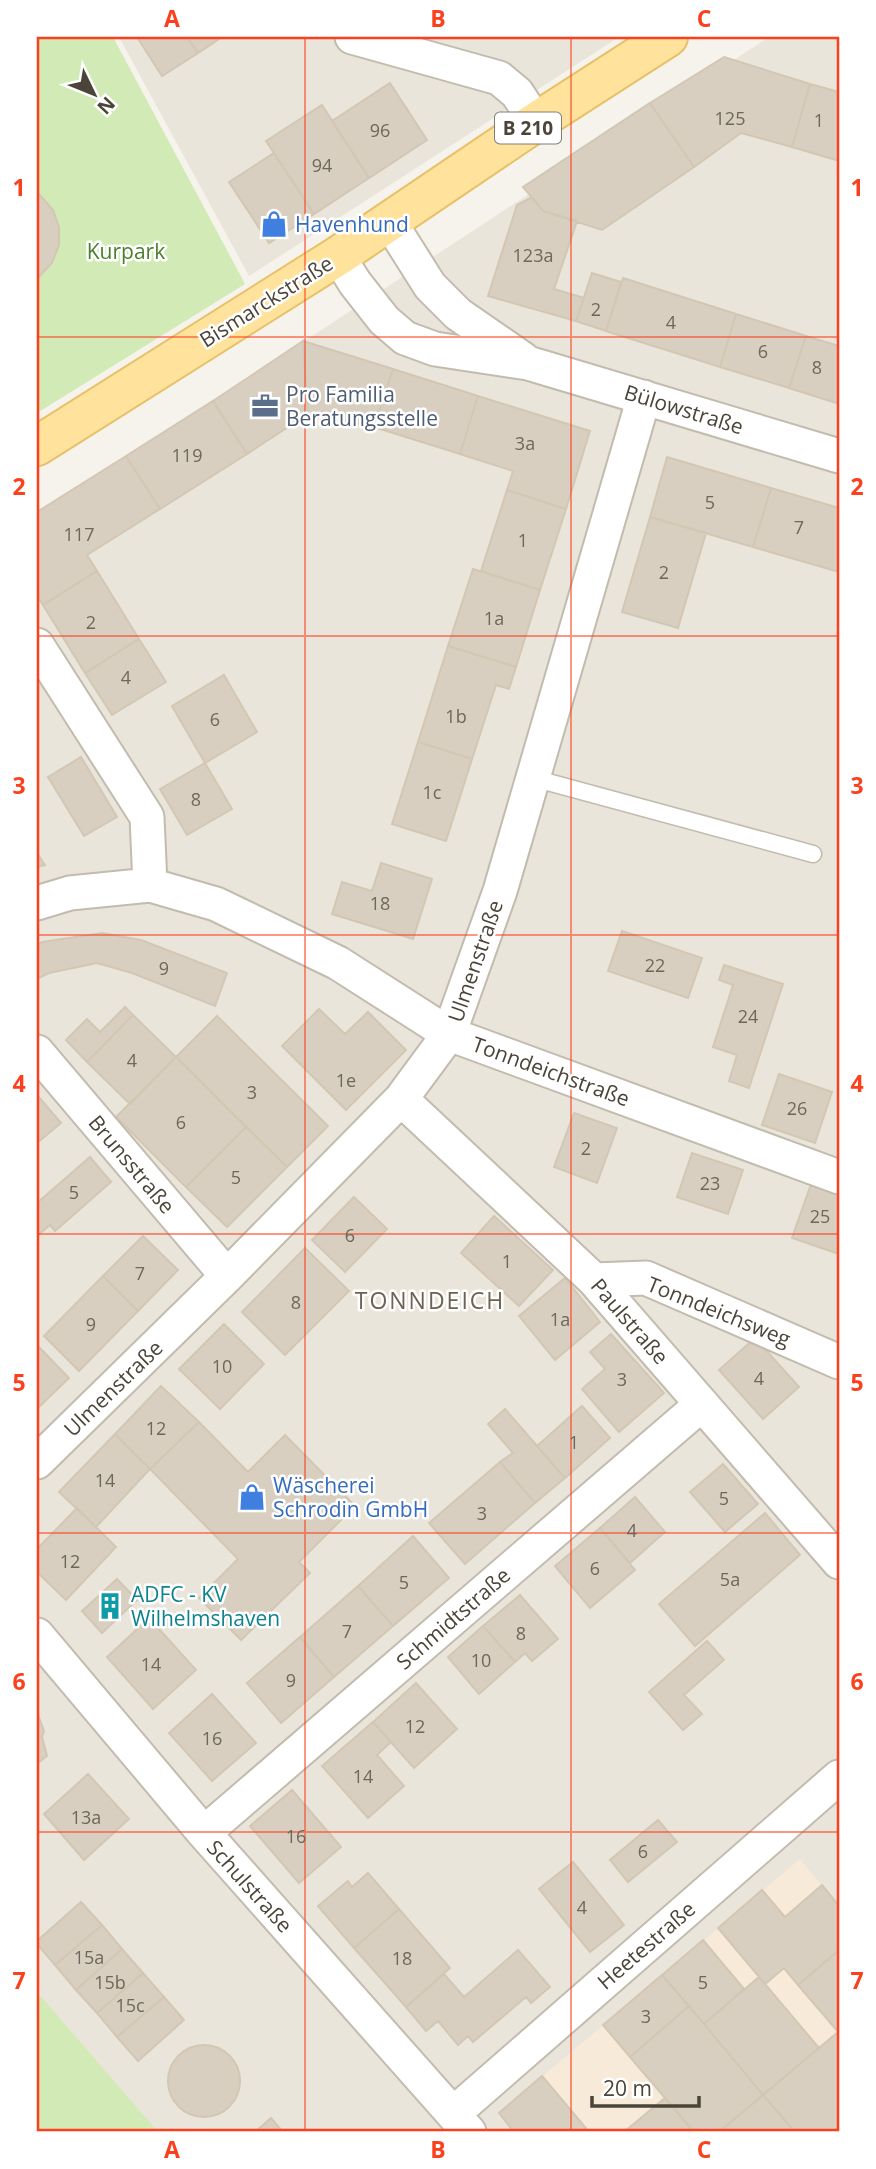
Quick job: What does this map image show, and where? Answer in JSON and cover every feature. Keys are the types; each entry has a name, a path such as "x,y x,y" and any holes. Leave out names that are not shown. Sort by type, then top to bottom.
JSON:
{"main road":[{"name":"Bismarckstraße","path":"37,446 338,256 536,122 668,37"}],"street":[{"path":"352,37 499,78 517,93 536,122"},
{"name":"Bülowstraße","path":"389,222 430,286 458,314 528,363"},
{"name":"Bülowstraße","path":"338,256 384,320 405,338 435,349 528,363 839,456"},
{"name":"Ulmenstraße","path":"37,1462 227,1276 401,1098 449,1034 500,891 644,397"},
{"path":"37,645 147,817 150,884"},
{"name":"Tonndeichstraße","path":"37,903 70,893 150,884 216,905 338,963 449,1034 839,1177"},
{"name":"Brunsstraße","path":"37,1052 227,1276"},
{"name":"Paulstraße","path":"401,1098 594,1280 839,1562"},
{"name":"Tonndeichsweg","path":"594,1280 646,1278 839,1362"},
{"name":"Schmidtstraße","path":"204,1833 702,1404"},
{"name":"Schulstraße","path":"37,1635 204,1833 461,2123"},
{"name":"Heetestraße","path":"461,2123 839,1777"}],"lane":[{"path":"533,778 813,854"}],"shaded area":[{"path":"119,37 619,37 249,276"},
{"path":"769,37 839,37 839,2132 37,2132 37,516"},
{"path":"800,1859 839,1906 839,2132 514,2132 499,2113"}],"green space":[{"name":"Kurpark","path":"37,37 113,37 245,284 37,413"},
{"path":"37,1992 158,2132 37,2132"}],"building":[{"path":"137,37 187,37 198,53 162,76"},
{"path":"187,37 222,37 198,53"},
{"path":"724,57 810,84 792,147 741,133 694,167 650,103"},
{"path":"390,83 427,140 369,178 332,121"},
{"path":"810,84 839,92 839,161 792,147"},
{"path":"650,103 694,167 602,230 543,211 523,187"},
{"path":"322,105 369,178 314,214 266,141"},
{"path":"274,153 314,214 269,243 229,182"},
{"path":"37,192 53,210 59,227 59,245 52,263 37,279"},
{"path":"532,197 543,211 577,221 554,289 584,298 576,321 488,296 517,205"},
{"path":"592,273 621,282 606,331 576,321"},
{"path":"623,278 736,314 720,367 606,331"},
{"path":"736,314 806,336 789,388 720,367"},
{"path":"806,336 839,346 839,404 789,388"},
{"path":"303,341 393,369 374,427 308,414"},
{"path":"303,341 308,414 247,454 213,401"},
{"path":"393,369 478,396 460,454 374,427"},
{"path":"478,396 590,431 566,509 507,490 513,471 460,454"},
{"path":"213,401 247,454 160,509 126,456"},
{"path":"126,456 160,509 87,555 97,571 43,605 37,596 37,512"},
{"path":"667,457 771,488 753,547 650,517"},
{"path":"771,488 839,508 839,572 753,547"},
{"path":"507,490 566,509 540,590 481,571"},
{"path":"650,517 706,533 678,628 622,612"},
{"path":"473,569 540,590 516,667 448,646"},
{"path":"97,571 139,639 85,673 43,605"},
{"path":"139,639 166,682 112,715 85,673"},
{"path":"448,646 516,667 509,689 496,685 472,759 418,742"},
{"path":"224,675 257,732 205,763 172,706"},
{"path":"418,742 472,759 446,841 392,824"},
{"path":"81,757 117,817 84,836 48,777"},
{"path":"205,763 232,809 187,835 160,789"},
{"path":"37,853 45,865 37,867"},
{"path":"381,863 432,879 413,939 332,914 342,882 372,891"},
{"path":"622,931 702,958 688,998 608,971"},
{"path":"102,933 141,940 227,973 215,1006 132,973 97,963 49,973 37,979 37,945"},
{"path":"724,965 783,984 749,1088 729,1081 737,1055 713,1047 733,985 719,980"},
{"path":"125,1007 133,1015 87,1062 66,1040 87,1019 100,1032"},
{"path":"319,1009 345,1034 368,1012 406,1050 346,1110 282,1046"},
{"path":"133,1015 176,1057 130,1104 87,1062"},
{"path":"217,1016 328,1126 287,1167 176,1057"},
{"path":"176,1057 246,1127 186,1187 116,1117"},
{"path":"779,1074 832,1092 815,1143 762,1125"},
{"path":"37,1095 61,1123 37,1143"},
{"path":"574,1113 617,1128 597,1183 554,1167"},
{"path":"246,1127 287,1167 227,1227 186,1187"},
{"path":"692,1153 743,1170 728,1214 677,1197"},
{"path":"90,1157 111,1182 55,1231 50,1225 37,1236 37,1203"},
{"path":"811,1184 839,1194 839,1254 792,1238"},
{"path":"354,1197 387,1229 345,1272 312,1240"},
{"path":"494,1216 553,1270 519,1306 461,1253"},
{"path":"143,1236 178,1270 138,1311 103,1276"},
{"path":"305,1248 349,1291 285,1355 242,1312"},
{"path":"103,1276 138,1311 79,1371 44,1336"},
{"path":"565,1278 600,1322 555,1360 519,1316"},
{"path":"224,1324 264,1364 220,1409 179,1369"},
{"path":"611,1334 664,1393 619,1432 582,1389 605,1369 590,1352"},
{"path":"755,1338 799,1387 763,1419 719,1370"},
{"path":"37,1345 69,1378 37,1409"},
{"path":"161,1386 199,1422 150,1469 115,1434"},
{"path":"582,1406 610,1438 565,1478 537,1446"},
{"path":"505,1409 565,1478 535,1503 500,1462 513,1453 488,1424"},
{"path":"199,1422 248,1472 285,1435 355,1506 299,1562 310,1573 241,1640 199,1598 238,1559 150,1469"},
{"path":"115,1434 150,1469 96,1527 59,1492"},
{"path":"500,1462 535,1503 465,1564 429,1523"},
{"path":"723,1464 758,1504 725,1532 690,1492"},
{"path":"635,1497 665,1532 630,1563 600,1528"},
{"path":"77,1508 116,1547 66,1600 37,1572 37,1549"},
{"path":"765,1513 800,1555 695,1646 659,1604"},
{"path":"600,1528 635,1570 590,1608 555,1566"},
{"path":"413,1536 449,1578 393,1626 358,1586"},
{"name":"ADFC - KV Wilhelmshaven","path":"117,1579 137,1600 102,1633 82,1611"},
{"path":"358,1586 393,1626 334,1677 300,1637"},
{"path":"520,1595 558,1639 532,1661 525,1653 515,1662 483,1626"},
{"path":"149,1618 196,1670 153,1709 107,1657"},
{"path":"483,1626 515,1662 479,1694 448,1657"},
{"path":"300,1637 334,1677 281,1723 247,1683"},
{"path":"707,1641 724,1660 684,1695 702,1714 683,1730 649,1692"},
{"path":"416,1683 457,1729 414,1768 373,1722"},
{"path":"212,1694 256,1743 212,1781 169,1733"},
{"path":"37,1712 44,1731 42,1737 47,1756 37,1764"},
{"path":"373,1722 391,1742 377,1755 404,1786 368,1818 322,1766"},
{"path":"88,1774 129,1819 84,1860 44,1814"},
{"path":"292,1790 341,1847 299,1883 250,1826"},
{"path":"658,1820 677,1842 628,1882 610,1860"},
{"path":"573,1862 624,1925 590,1952 539,1889"},
{"path":"368,1873 399,1909 354,1948 318,1906 348,1881 352,1887"},
{"path":"822,1885 839,1906 839,1950 798,1985 784,1968 765,1984 718,1928 762,1890 785,1917"},
{"path":"81,1902 102,1925 55,1965 37,1941"},
{"path":"399,1909 450,1968 406,2007 354,1948"},
{"path":"102,1925 122,1949 76,1990 55,1965"},
{"path":"703,1940 744,1989 704,2024 662,1975"},
{"path":"122,1949 143,1973 97,2013 76,1990"},
{"path":"518,1950 550,1987 531,2003 526,1997 473,2042 468,2036 458,2045 438,2021 426,2031 406,2007 444,1974 464,1997"},
{"path":"839,1950 839,2033 798,1985"},
{"path":"143,1973 164,1997 117,2037 97,2013"},
{"path":"662,1975 689,2006 630,2057 603,2025"},
{"path":"759,1977 819,2048 763,2095 704,2024"},
{"path":"164,1997 184,2020 138,2061 117,2037"},
{"path":"689,2006 763,2095 719,2132 694,2132 630,2057"},
{"path":"838,2032 839,2132 795,2132 763,2095"},
{"path":"211,2045 230,2055 238,2067 238,2095 230,2107 218,2115 197,2117 178,2107 170,2095 168,2074 178,2055 190,2047"},
{"path":"542,2076 586,2128 581,2132 514,2132 499,2113"},
{"path":"763,2095 795,2132 719,2132"},
{"path":"665,2098 694,2132 624,2132"},
{"path":"271,2118 283,2132 255,2132"}],"place":[{"name":"Havenhund","path":"274,224"},
{"name":"Pro Familia Beratungsstelle","path":"265,406"},
{"name":"Wäscherei Schrodin GmbH","path":"252,1497"},
{"name":"ADFC - KV Wilhelmshaven","path":"110,1606"}],"district":[{"name":"TONNDEICH","path":"430,1300"}]}
